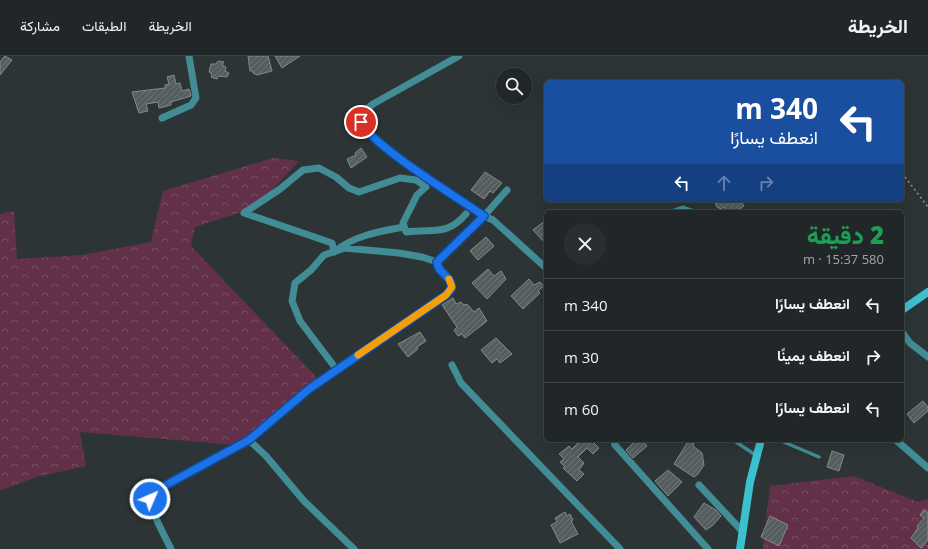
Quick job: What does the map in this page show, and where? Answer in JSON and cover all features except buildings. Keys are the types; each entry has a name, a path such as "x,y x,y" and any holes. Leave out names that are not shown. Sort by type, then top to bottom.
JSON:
{"main road":[{"path":"904,309 928,292"},
{"path":"740,549 750,482 760,442"}],"street":[{"path":"162,118 191,104 196,98 189,56"},
{"path":"459,56 373,104 363,112 361,122 368,133 383,146 484,216 493,220 544,266"},
{"path":"334,252 332,242 244,213 280,190 303,170 319,168 336,177 349,188 359,192 400,178 416,180 426,187 417,195 403,223 406,232 445,230 457,225 466,214"},
{"path":"437,262 508,190"},
{"path":"334,252 344,244 382,231 404,227"},
{"path":"337,370 300,321 292,301 295,283 311,270 324,255 344,248 399,253 422,257 437,262"},
{"path":"171,549 152,508 151,495 171,482 249,440 309,389 448,292 452,284 437,267 437,262"},
{"path":"904,335 910,343 928,357"},
{"path":"452,365 460,383 620,549"},
{"path":"249,440 266,456 304,501 354,549"},
{"path":"614,442 615,445 708,549"},
{"path":"898,442 928,468"},
{"path":"699,485 743,532"}],"lane":[{"path":"736,442 757,456"},
{"path":"784,442 818,457"}],"path":[{"path":"904,176 928,207"}],"green space":[{"path":"273,158 299,161 257,207 195,227 191,246 323,384 236,445 80,432 86,466 36,477 0,491 0,214 14,211 17,259 82,255 151,242 163,191"},
{"path":"854,476 918,502 928,499 928,549 763,549 770,486"}],"slow traffic":[{"path":"358,355 446,295 452,287 449,279"}],"route":[{"path":"150,499 153,492 249,440 309,389 446,295 451,289 452,284 437,267 437,262 484,216 388,150 364,129 361,122"}]}
